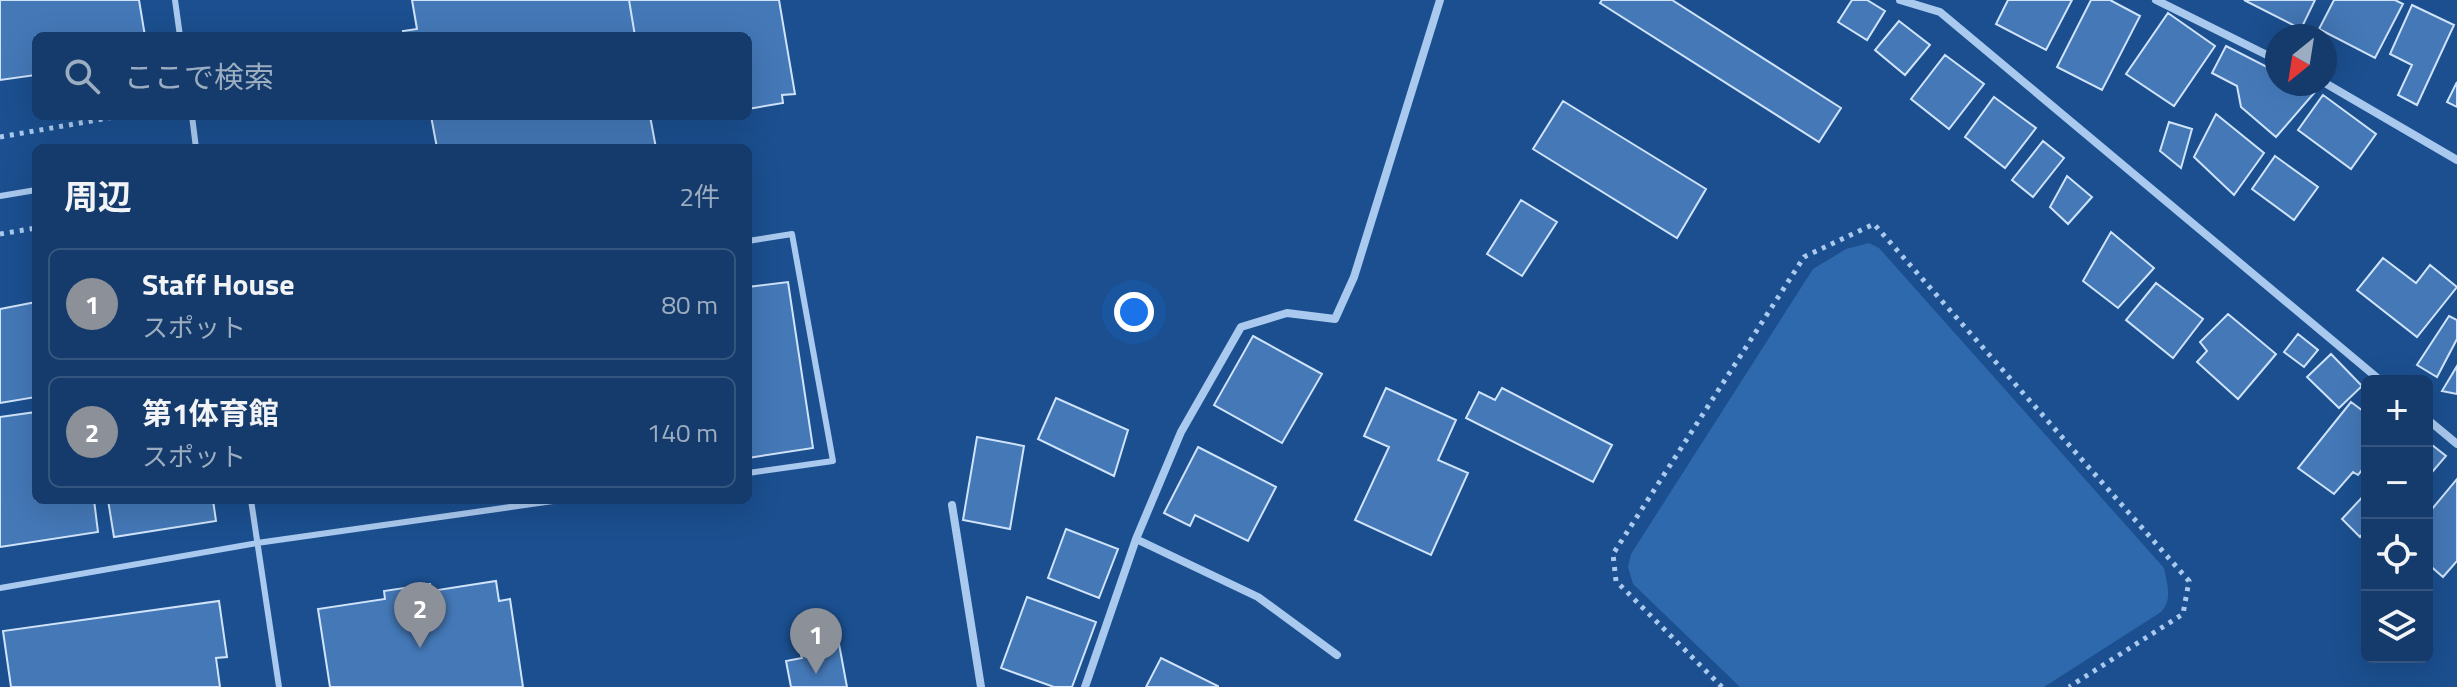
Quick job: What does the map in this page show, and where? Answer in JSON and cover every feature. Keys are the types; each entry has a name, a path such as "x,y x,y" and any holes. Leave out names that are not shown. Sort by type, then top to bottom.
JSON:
{"street":[{"path":"1085,687 1136,539 1181,432 1241,327 1287,313 1335,319 1354,277 1440,0"},
{"path":"1900,0 1940,12 2374,375"},
{"path":"2156,0 2265,54"},
{"path":"2337,90 2457,160"},
{"path":"2433,424 2457,444"},
{"path":"952,505 981,687"},
{"path":"1136,539 1258,597 1337,655"}],"lane":[{"path":"175,0 179,32"},
{"path":"192,120 196,144"},
{"path":"0,196 32,191"},
{"path":"752,240 792,234 833,461 752,472"},
{"path":"252,504 279,687"},
{"path":"0,588 257,543 532,504"}],"path":[{"path":"0,137 97,120"},
{"path":"1722,687 1616,581 1613,554 1804,257 1874,224 2189,581 2183,614 2069,687"},
{"path":"0,234 32,229"}],"shaded area":[{"path":"1869,243 1879,248 2164,568 2168,597 2161,612 2044,687 1740,687 1633,584 1628,567 1631,554 1813,269 1846,249"}],"building":[{"path":"0,0 139,0 144,32 32,32 32,76 0,80"},
{"path":"412,0 629,0 634,32 403,31 417,29"},
{"path":"629,0 779,0 795,94 782,95 783,103 752,108 752,32 634,32"},
{"path":"1602,0 1672,0 1841,108 1819,142 1600,3"},
{"path":"1852,0 1867,0 1885,11 1867,40 1838,22"},
{"path":"2008,0 2072,0 2046,50 1996,24"},
{"path":"2091,0 2110,0 2140,16 2102,90 2057,67"},
{"path":"2244,0 2315,0 2303,24 2291,24"},
{"path":"2334,0 2395,0 2403,4 2375,58 2337,38 2337,24 2322,24"},
{"path":"2412,5 2454,25 2417,105 2398,95 2412,65 2390,54"},
{"path":"2168,13 2215,46 2174,106 2126,74"},
{"path":"1899,21 1930,45 1905,75 1875,50"},
{"path":"2226,46 2265,66 2265,96 2312,96 2276,137 2241,107 2237,86 2212,73"},
{"path":"1945,55 1984,84 1949,129 1911,99"},
{"path":"2457,82 2457,107 2447,102"},
{"path":"2324,96 2376,134 2351,169 2298,130"},
{"path":"1994,97 2036,128 2005,168 1965,137"},
{"path":"1563,101 1706,189 1677,238 1533,149"},
{"path":"2216,114 2264,153 2234,195 2194,157"},
{"path":"432,120 651,120 655,144 436,144"},
{"path":"2169,122 2192,129 2181,168 2160,151"},
{"path":"2043,141 2064,158 2033,197 2012,180"},
{"path":"2275,156 2318,187 2294,220 2252,189"},
{"path":"2067,176 2092,197 2068,224 2050,207"},
{"path":"1521,200 1557,222 1522,276 1487,254"},
{"path":"2111,232 2154,268 2118,308 2083,281"},
{"path":"2383,258 2416,283 2430,265 2457,287 2417,337 2357,290"},
{"path":"788,282 813,448 752,457 752,286"},
{"path":"2156,283 2203,319 2173,358 2126,320"},
{"path":"32,303 32,398 0,403 0,309"},
{"path":"2228,314 2276,354 2238,399 2197,362 2207,351 2200,342"},
{"path":"2449,316 2457,320 2457,339 2437,377 2417,365"},
{"path":"2298,334 2318,350 2304,367 2284,352"},
{"path":"1253,336 1322,374 1282,443 1214,405"},
{"path":"2331,354 2361,387 2339,408 2307,377"},
{"path":"2457,366 2457,394 2442,391"},
{"path":"1386,388 1456,420 1438,460 1468,473 1431,555 1355,520 1389,447 1364,436"},
{"path":"1502,388 1612,445 1593,482 1466,418 1479,392 1495,400"},
{"path":"1056,398 1128,430 1114,476 1038,439"},
{"path":"2351,402 2361,410 2361,471 2358,475 2353,472 2334,494 2298,468"},
{"path":"32,413 32,504 94,504 98,532 0,547 0,417"},
{"path":"977,437 1024,446 1010,529 963,520"},
{"path":"2433,446 2446,456 2433,471"},
{"path":"1198,447 1276,487 1248,541 1195,515 1190,526 1164,513"},
{"path":"2457,479 2457,561 2443,577 2433,568 2433,508"},
{"path":"2361,498 2360,537 2342,519"},
{"path":"109,504 214,504 216,521 114,537"},
{"path":"1066,529 1118,549 1099,598 1048,578"},
{"path":"496,581 499,601 510,599 523,687 330,687 318,609 385,599 384,591 430,584 432,591"},
{"path":"1027,597 1096,622 1072,687 1054,687 1001,668"},
{"path":"219,601 227,657 216,658 220,687 11,687 3,631"},
{"path":"839,644 847,687 791,687 786,661 802,658 800,651"},
{"path":"1161,658 1218,686 1218,687 1146,687"}],"place":[{"name":"第1体育館","path":"420,648"},
{"name":"Staff House","path":"816,674"}]}
